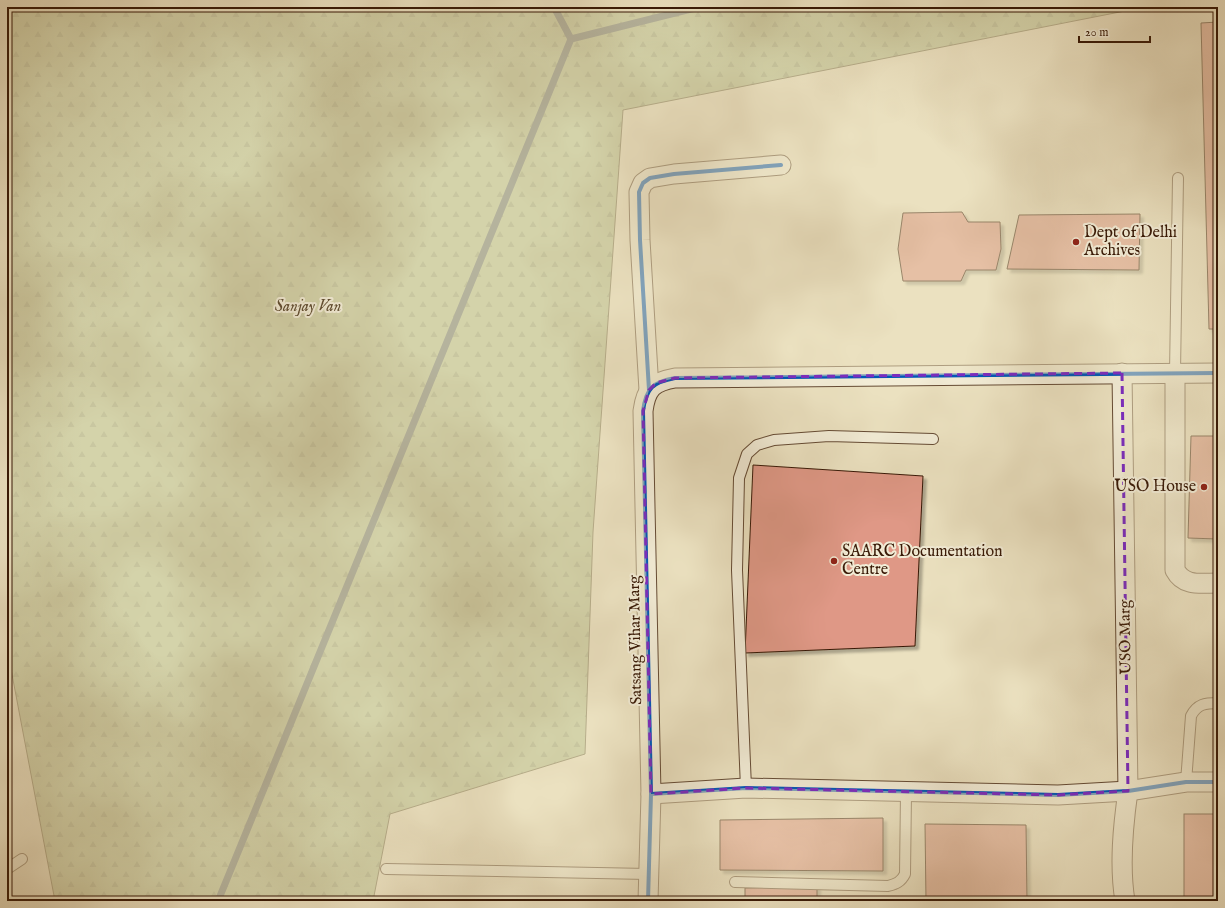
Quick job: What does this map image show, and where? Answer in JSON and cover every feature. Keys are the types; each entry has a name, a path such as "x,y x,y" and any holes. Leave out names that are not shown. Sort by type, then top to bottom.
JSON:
{"street":[{"path":"781,166 674,174 650,178 643,183 639,192 640,240 652,387 675,378 1218,373"},
{"name":"USO Marg","path":"1122,373 1128,790 1124,820 1123,864 1125,901"},
{"path":"1174,373 1175,570 1179,578 1187,582 1218,583"},
{"name":"Satsang Vihar Marg","path":"648,901 651,794 643,411 645,399 652,387"},
{"path":"651,794 746,788 906,793 1058,795 1128,790 1186,782 1218,782"}],"lane":[{"path":"1174,373 1178,178"},
{"path":"746,788 737,570 738,478 747,454 757,445 774,440 829,436 933,439"},
{"path":"1186,782 1191,716 1195,708 1201,704 1218,702"},
{"path":"735,882 888,886 895,884 901,880 905,874 906,793"},
{"path":"7,869 22,859"},
{"path":"386,869 648,874"}],"highlighted area":[{"path":"1122,373 1128,791 1058,795 746,788 651,794 643,411 649,390 656,383 675,378"}],"green space":[{"name":"Sanjay Van","path":"7,7 1167,7 1140,8 623,110 593,532 585,754 390,814 373,901 55,901 7,648"}],"building":[{"path":"1218,22 1218,329 1209,329 1201,23"},
{"path":"962,212 968,222 1000,222 1001,249 996,270 966,270 961,281 903,281 898,249 903,213"},
{"name":"Dept of Delhi Archives","path":"1140,214 1139,270 1007,269 1019,215"},
{"name":"USO House","path":"1191,436 1218,436 1218,539 1188,538"},
{"name":"SAARC Documentation Centre","path":"753,465 923,476 915,646 745,653"},
{"path":"1184,814 1218,814 1218,901 1184,901"},
{"path":"883,818 883,871 720,870 720,820"},
{"path":"925,824 1026,825 1027,901 926,901"},
{"path":"817,886 817,901 745,901 745,888"}],"waterway":[{"path":"554,7 571,39"},
{"path":"218,901 571,39 699,7"}],"cycle path":[{"path":"649,390 640,240 639,192 643,183 650,178 674,174 781,165"},
{"path":"648,901 651,794 643,411 646,397 652,387 661,382 675,378 1218,373"},
{"path":"651,794 746,788 1058,795 1128,791 1186,782 1218,782"}],"place":[{"name":"Dept of Delhi Archives","path":"1076,242"},
{"name":"USO House","path":"1204,487"},
{"name":"SAARC Documentation Centre","path":"834,561"}]}
